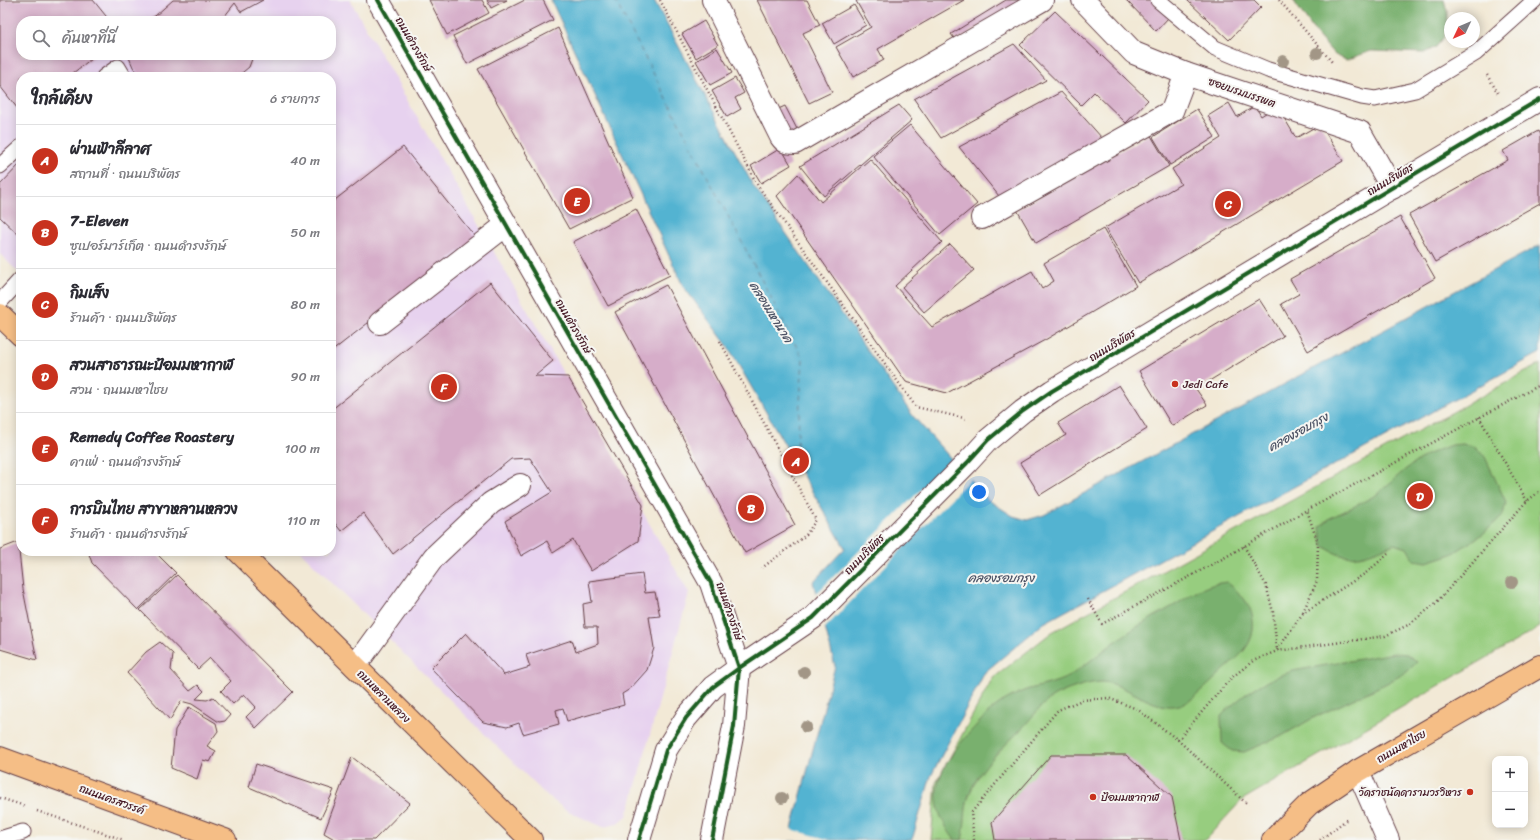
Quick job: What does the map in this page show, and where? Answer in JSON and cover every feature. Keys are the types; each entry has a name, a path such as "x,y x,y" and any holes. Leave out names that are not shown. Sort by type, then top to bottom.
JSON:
{"main road":[{"path":"0,315 16,331"},
{"name":"ถนนหลานหลวง","path":"243,556 531,840"},
{"name":"ถนนมหาไชย","path":"1273,840 1309,804 1358,771 1540,666"},
{"name":"ถนนนครสวรรค์","path":"0,758 225,840"}],"street":[{"name":"ถนนดำรงรักษ์","path":"378,0 711,583 739,668 734,726 712,840"},
{"path":"713,0 781,137 788,143 795,143 1042,0"},
{"name":"ซอยบรมบรรพต","path":"1083,0 1134,53 1186,74 1360,132 1392,188"},
{"path":"982,218 1172,111 1186,74"},
{"name":"ถนนบริพัตร","path":"739,668 813,618 988,440 1023,411 1052,391 1540,99"},
{"path":"380,323 506,225"},
{"path":"355,666 434,557 491,503 520,485"},
{"path":"639,840 666,750 686,718 713,687 739,668"},
{"path":"1358,771 1388,840"}],"lane":[{"path":"1158,0 1215,48 1268,70 1362,97 1375,99 1415,90 1476,53 1535,0"},
{"path":"111,72 118,67 121,72"},
{"path":"0,166 16,152"},
{"path":"0,302 16,285"},
{"path":"0,839 23,832"}],"path":[{"path":"660,0 758,186 916,406 969,420 988,440"},
{"path":"1279,0 1332,62"},
{"path":"720,341 816,520 806,535 762,568"},
{"path":"1088,599 1102,624 1307,510 1540,385"},
{"path":"1479,417 1527,501"},
{"path":"1178,740 1231,678 1253,661 1277,651 1385,636 1410,624 1436,603 1527,501 1540,491"},
{"path":"1277,651 1303,613 1318,581 1318,544 1307,510"},
{"path":"1244,546 1266,585 1273,612 1277,651"},
{"path":"1303,613 1366,573 1388,554"},
{"path":"974,840 970,813 1058,710 1082,700 1108,698 1137,709 1178,740 1248,805"},
{"path":"0,798 29,808"},
{"path":"36,810 124,840"},
{"path":"1320,840 1346,820 1352,818"},
{"path":"109,835 111,840"}],"shaded area":[{"path":"0,0 350,0 689,593 627,816 617,824 603,827 569,812 546,795 305,556 336,556 336,72 16,72 16,270 0,254"}],"green space":[{"path":"1293,0 1444,0 1447,11 1444,12 1444,37 1436,47 1424,53 1371,51 1346,60 1335,55 1317,35"},
{"path":"1540,364 1540,627 1242,800 1205,840 931,840 936,783 992,679 1052,632"},
{"path":"1463,444 1476,447 1485,457 1506,502 1503,515 1484,533 1452,554 1427,562 1414,560 1407,548 1395,544 1366,554 1349,557 1332,551 1322,545 1320,527 1330,518 1376,495 1406,469 1426,455 1451,445"},
{"path":"1227,582 1243,597 1247,603 1250,608 1253,622 1252,636 1246,648 1233,662 1196,696 1187,702 1176,706 1165,706 1154,703 1122,688 1102,682 1090,683 1053,697 1038,710 993,757 980,774 967,801 962,840 955,840 941,817 937,805 939,781 943,770 955,750 990,712 1002,702 1026,690 1069,676 1123,636 1142,624 1206,587"},
{"path":"1394,653 1407,654 1417,662 1407,672 1385,684 1313,718 1280,737 1244,752 1232,751 1222,743 1221,716 1237,701 1263,683 1293,671"}],"water":[{"path":"551,0 654,0 754,187 913,416 988,500 1013,516 1027,520 1044,515 1540,245 1540,353 1044,623 985,672 931,776 912,840 789,840 835,666 813,582 845,548 727,345 683,286"}],"pier":[{"path":"953,458 971,478 824,629 815,595"},
{"path":"790,829 830,840 787,840"}],"building":[{"path":"0,0 93,0 106,16 16,16 16,60 90,60 74,72 16,72 16,107 0,86"},
{"path":"173,0 263,0 241,12 235,3 225,16 155,16"},
{"path":"429,0 482,0 489,13 447,35"},
{"path":"487,0 507,0 491,8"},
{"path":"525,0 543,0 553,20 467,64 453,36"},
{"path":"757,0 807,0 820,25 803,33 832,92 809,103"},
{"path":"964,0 878,49 884,60 853,77 836,47 871,27 856,1"},
{"path":"1006,0 1022,0 956,41 951,34"},
{"path":"1126,0 1152,0 1169,17 1156,31"},
{"path":"1187,0 1254,0 1261,7 1229,40"},
{"path":"854,5 866,25 834,44 822,23"},
{"path":"1055,11 1148,100 1126,123 1094,92 1081,105 1020,45"},
{"path":"704,21 718,45 696,58 682,34"},
{"path":"558,28 633,197 569,229 478,69"},
{"path":"1014,44 1046,80 941,138 914,99"},
{"path":"717,48 732,73 710,85 696,61"},
{"path":"130,60 252,60 249,67 243,72 136,72"},
{"path":"735,78 744,93 735,98 741,109 727,117 712,91"},
{"path":"1061,92 1102,138 999,196 959,147"},
{"path":"1229,103 1237,117 1255,106 1261,116 1277,106 1296,138 1320,124 1343,161 1138,283 1105,228 1181,184 1172,169 1221,138 1208,116"},
{"path":"899,105 912,120 824,196 800,166"},
{"path":"785,106 798,131 787,137 774,111"},
{"path":"1197,109 1215,137 1170,165 1153,137"},
{"path":"910,125 977,204 940,235 873,156"},
{"path":"1538,131 1540,135 1540,203 1435,262 1409,215 1508,160 1503,151"},
{"path":"1150,134 1169,166 1036,243 1017,210"},
{"path":"403,147 476,238 336,348 336,199"},
{"path":"781,148 791,165 761,183 751,166"},
{"path":"870,159 942,242 895,286 932,327 1032,271 1042,289 1054,281 1044,263 1103,229 1136,286 1045,340 947,393 906,382 777,196 798,174 821,202"},
{"path":"16,168 16,232 0,217 0,185"},
{"path":"636,209 670,275 608,306 573,242"},
{"path":"1400,217 1435,278 1308,351 1281,304 1299,294 1290,279"},
{"path":"950,244 974,270 924,312 902,287"},
{"path":"490,282 553,361 535,376 568,377 643,505 638,541 591,571 573,540 553,553 547,541 521,556 505,521 552,492 530,458 511,459 393,554 363,513 341,531 336,524 336,406"},
{"path":"666,285 795,525 745,553 615,312"},
{"path":"1259,299 1283,336 1196,389 1207,405 1172,426 1139,371"},
{"path":"1119,385 1147,429 1040,495 1020,463 1066,435 1058,423"},
{"path":"16,543 16,556 19,556 23,589 37,660 0,649 0,549"},
{"path":"90,556 159,556 176,573 138,610 92,563"},
{"path":"642,574 645,593 655,592 660,616 649,617 654,648 647,670 630,689 622,694 624,705 567,721 563,708 556,710 559,724 523,734 519,723 507,727 483,722 431,668 466,633 504,675 530,667 526,655 572,640 576,652 598,644 597,627 585,627 583,604 592,602 589,581"},
{"path":"177,575 293,692 256,728 246,717 256,707 244,694 233,704 221,691 231,681 210,658 198,669 140,610"},
{"path":"160,642 173,654 171,670 190,691 198,685 204,691 196,699 207,700 213,697 230,715 225,721 219,722 192,704 181,701 170,720 127,673 146,652"},
{"path":"189,707 216,723 218,731 207,746 216,751 210,762 203,760 197,779 171,768 175,730"},
{"name":"ป้อมมหากาฬ","path":"1051,755 1126,755 1172,797 1181,840 995,840 992,822"},
{"path":"352,757 410,803 374,840 336,840 324,833"},
{"path":"256,764 334,790 321,818 249,787"}],"ferry route":[{"path":"615,0 803,359 796,461"}],"cycle path":[{"path":"378,0 711,583 739,668 734,726 712,840"},
{"path":"639,840 666,750 686,718 713,687 813,618 988,440 1023,411 1052,391 1540,99"}],"place":[{"name":"Remedy Coffee Roastery","path":"577,201"},
{"name":"กิมเส็ง","path":"1228,204"},
{"name":"Jedi Cafe","path":"1175,384"},
{"name":"การบินไทย สาขาหลานหลวง","path":"444,387"},
{"name":"ผ่านฟ้าลีลาศ","path":"796,461"},
{"name":"สวนสาธารณะป้อมมหากาฬ","path":"1420,496"},
{"name":"7-Eleven","path":"751,508"},
{"name":"วัดราชนัดดารามวรวิหาร","path":"1470,792"},
{"name":"ป้อมมหากาฬ","path":"1093,797"}],"water label":[{"name":"คลองมหานาค","path":"771,312"},
{"name":"คลองรอบกรุง","path":"1298,432"},
{"name":"คลองรอบกรุง","path":"1001,578"}]}
